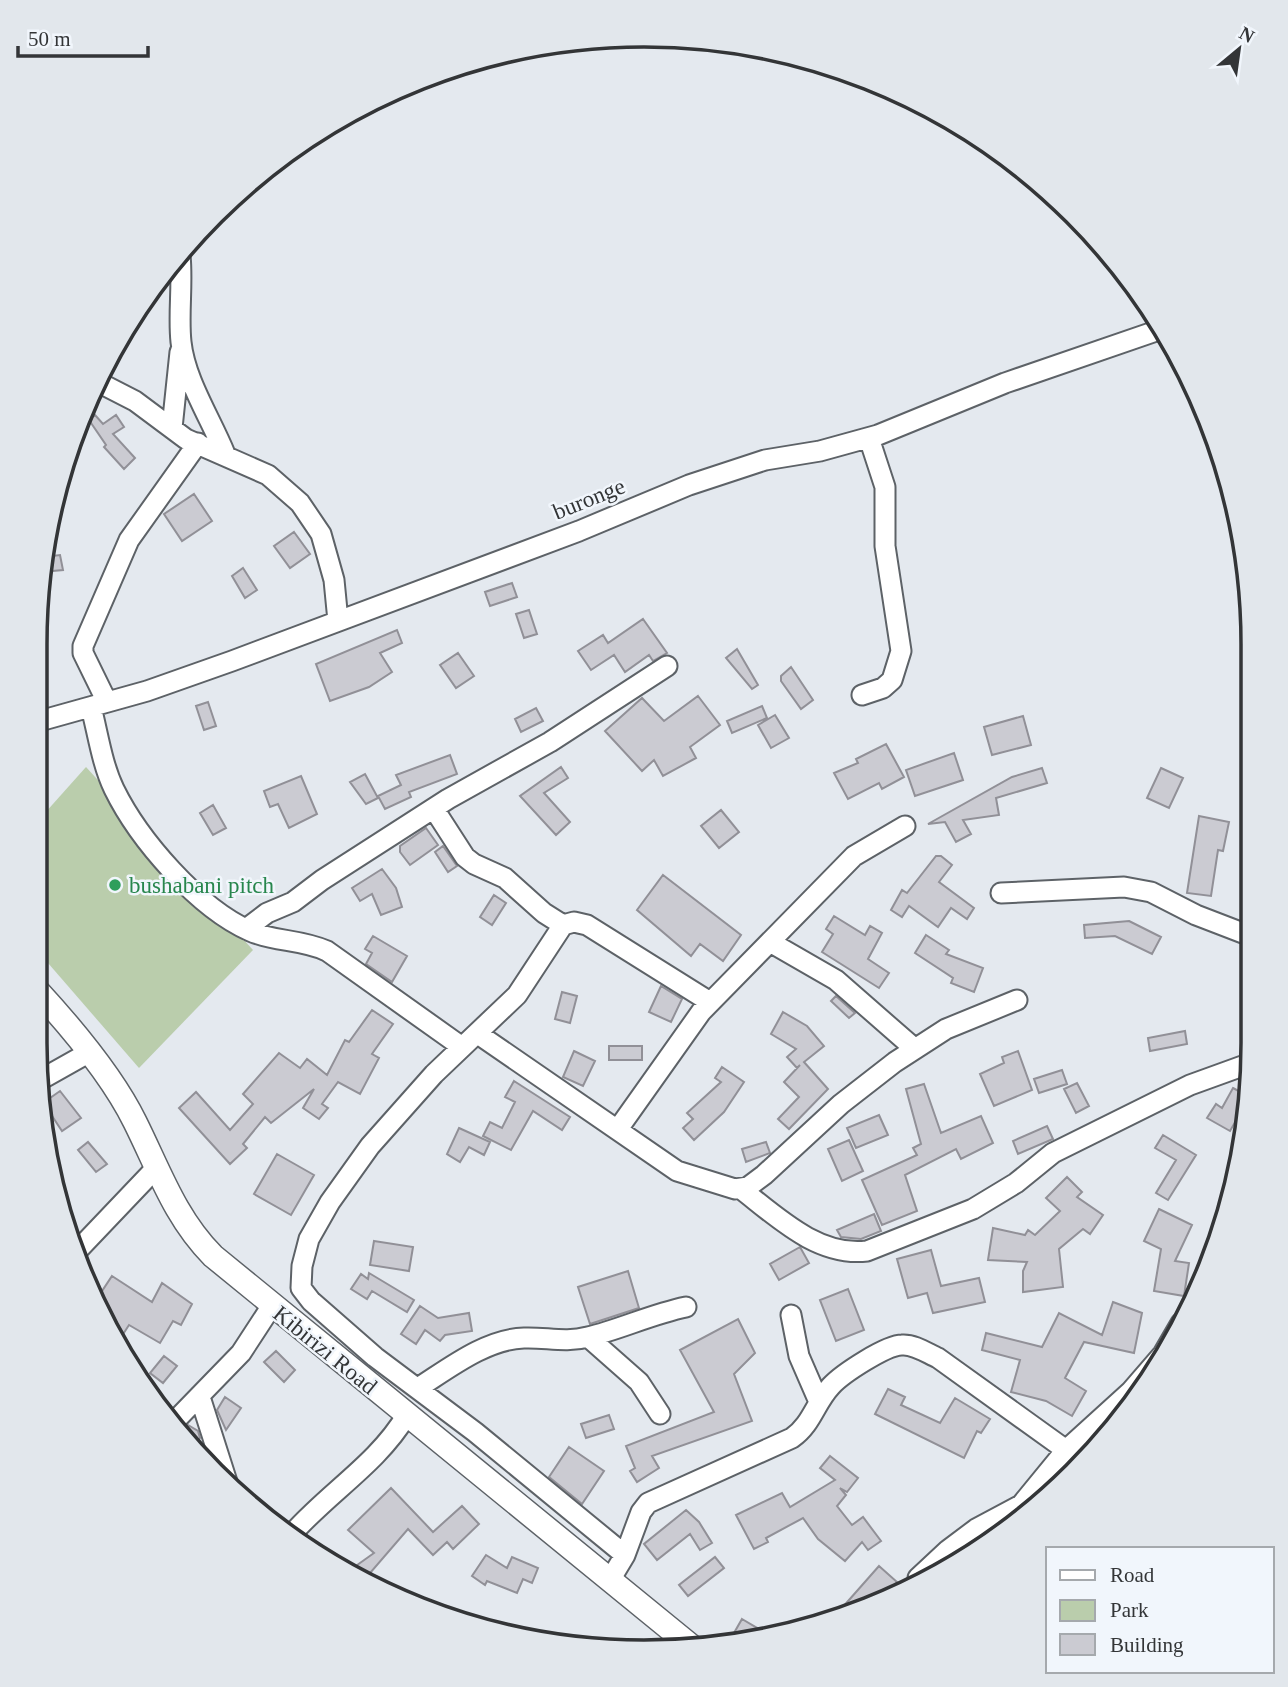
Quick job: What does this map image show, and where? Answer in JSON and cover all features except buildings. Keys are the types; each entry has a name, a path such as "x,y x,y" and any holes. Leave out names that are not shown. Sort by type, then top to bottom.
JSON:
{"street":[{"path":"172,428 181,343 181,268"},
{"name":"buronge","path":"47,719 232,662 579,531 701,481 765,460 820,451 869,438 1005,383 1153,332"},
{"path":"181,343 189,373 225,454"},
{"path":"106,386 135,401 186,439 268,475 300,503 321,534 334,580 338,621"},
{"path":"862,695 883,688 892,680 901,651 885,546 885,487 869,438"},
{"path":"198,443 129,540 83,646 99,704 114,789 147,841 197,893 246,929 266,937 309,943 327,951 462,1047"},
{"path":"246,929 267,913 293,902 434,808 551,742 667,666"},
{"path":"434,808 465,857 505,878 563,925"},
{"path":"618,1129 710,1002 853,856 905,826"},
{"path":"1001,893 1124,887 1151,892 1196,915 1241,932"},
{"path":"625,1556 489,1444 375,1357 311,1301 301,1288 302,1266 309,1239 330,1202 370,1146 392,1118 517,995 563,925 574,922 587,925 710,1002"},
{"path":"769,942 836,980 915,1049"},
{"path":"478,1034 677,1171 721,1187 741,1189 764,1175 841,1104 915,1049 946,1029 1017,1000"},
{"name":"Kibirizi Road","path":"47,1003 88,1053 134,1119 156,1168 192,1235 271,1307 681,1638"},
{"path":"49,1075 88,1053"},
{"path":"741,1189 817,1243 851,1253 867,1251 973,1209 1016,1183 1053,1153 1190,1085 1240,1067"},
{"path":"83,1245 156,1168"},
{"path":"180,1417 240,1353 271,1307"},
{"path":"418,1388 467,1358 507,1340 525,1338 559,1342 588,1337 686,1307"},
{"path":"790,1315 799,1356 819,1402"},
{"path":"588,1337 639,1382 660,1414"},
{"path":"610,1580 625,1556 641,1512 648,1503 792,1438 807,1426 819,1402 845,1375 901,1344 938,1358 1066,1450"},
{"path":"200,1397 221,1464"},
{"path":"1021,1504 1066,1450 1122,1399"},
{"path":"298,1528 396,1433 406,1416"},
{"path":"476,1472 489,1444"},
{"path":"934,1564 967,1536 1020,1506"}],"green space":[{"name":"bushabani pitch","path":"86,767 253,950 139,1068 47,962 47,811"}],"place":[{"name":"bushabani pitch","path":"115,885"}]}
